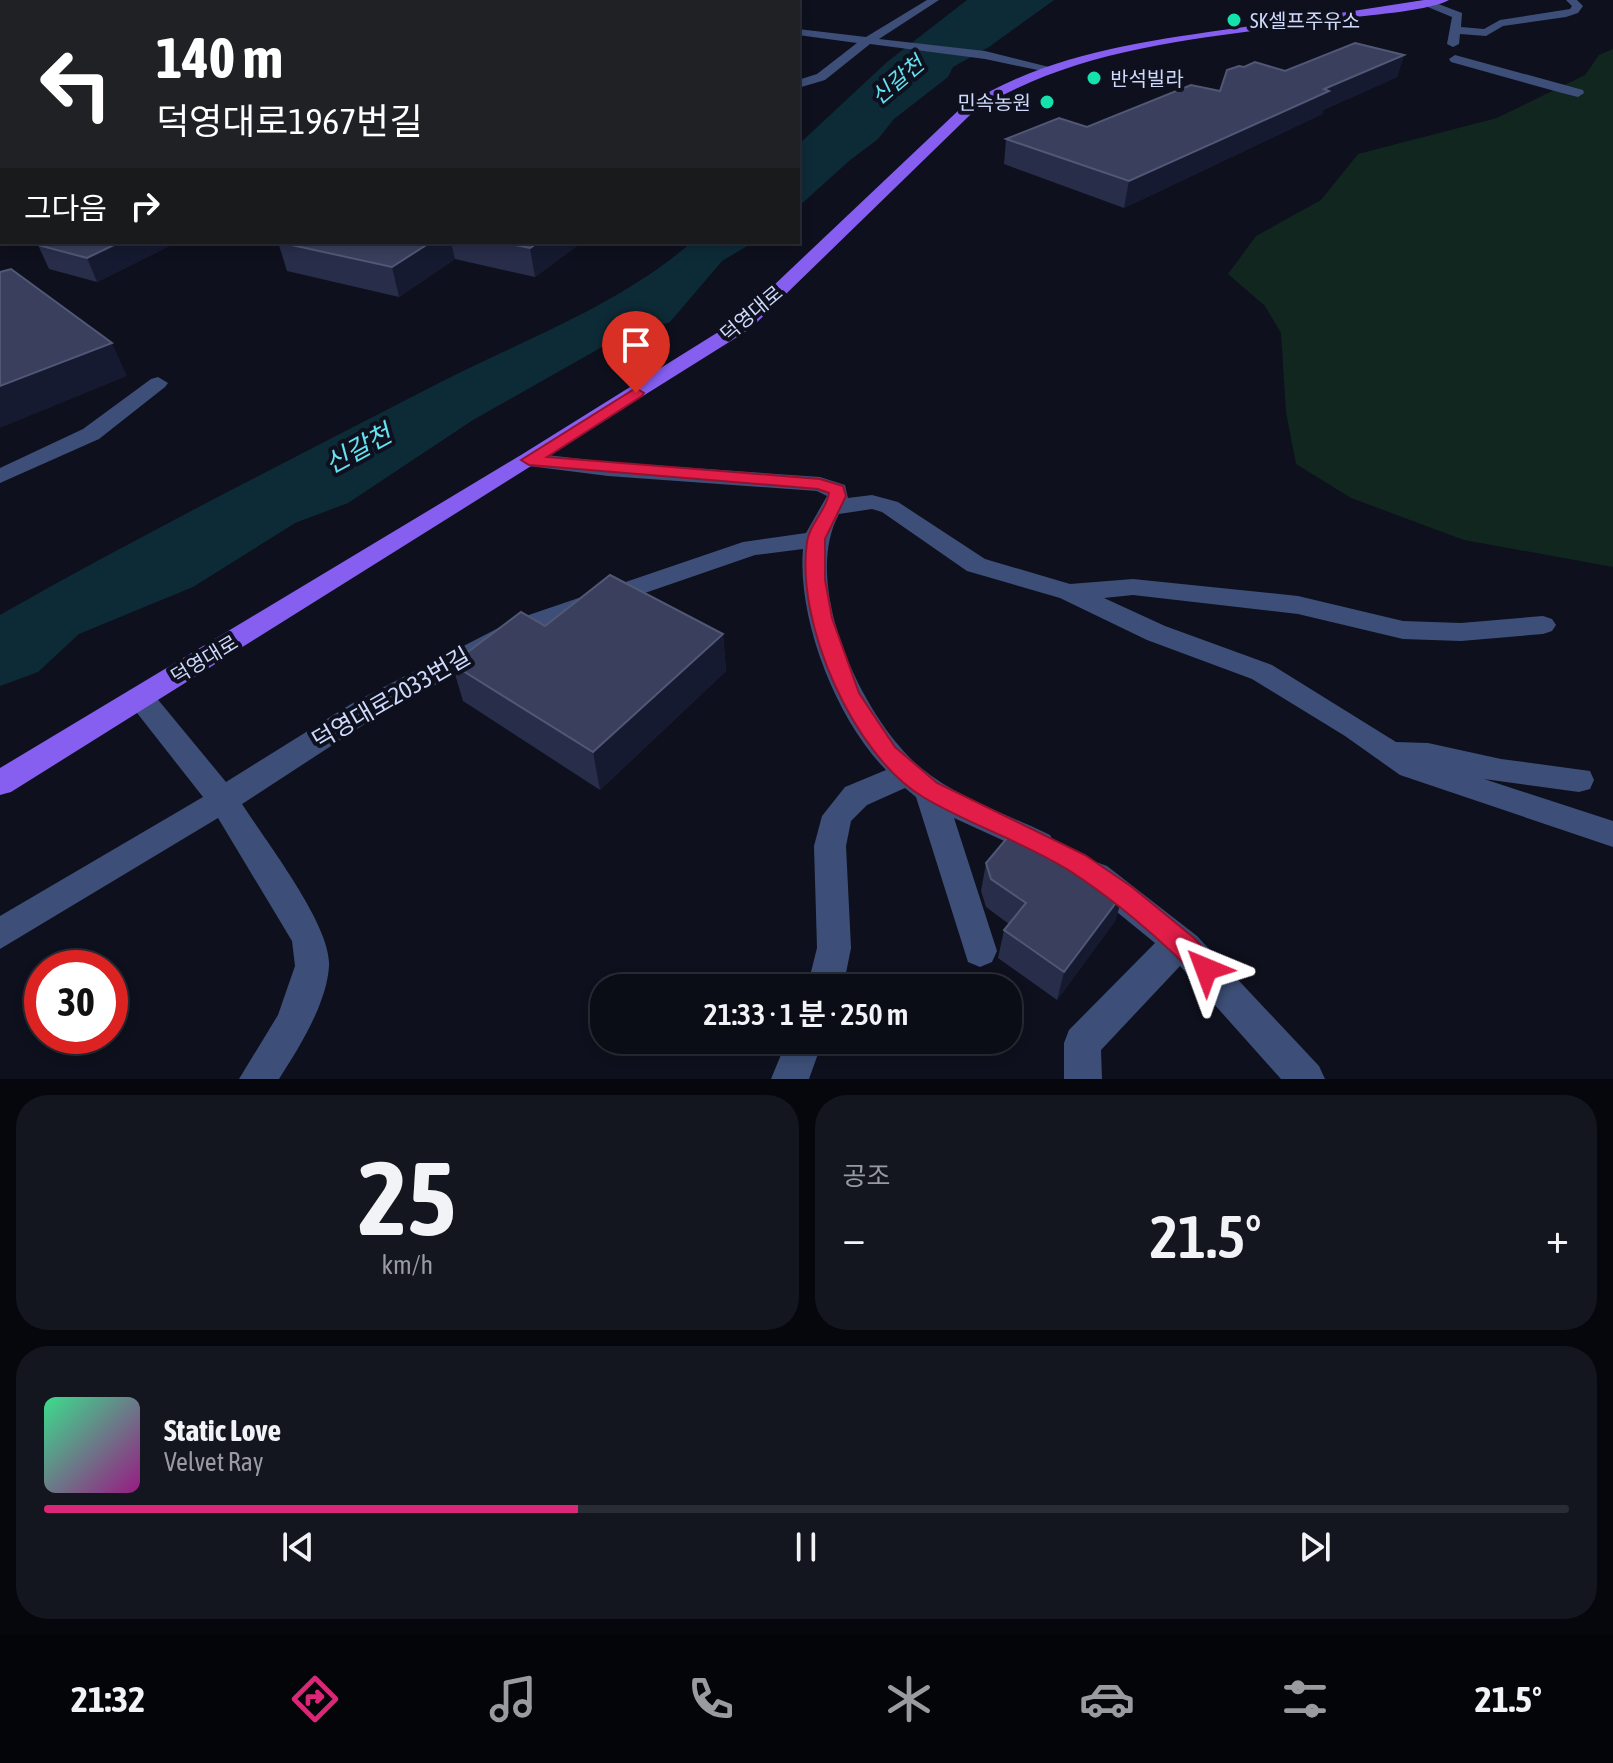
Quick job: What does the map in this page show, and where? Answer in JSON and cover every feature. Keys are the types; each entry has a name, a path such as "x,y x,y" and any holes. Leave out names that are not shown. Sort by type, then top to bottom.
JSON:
{"main road":[{"name":"덕영대로","path":"0,783 529,460 743,325 965,112 1002,88 1047,68 1155,44 1436,1"}],"street":[{"path":"800,83 821,77 870,39 934,0"},
{"path":"1455,30 1486,33 1500,23 1568,13 1578,6 1571,0"},
{"path":"1436,1 1456,13 1457,62 1491,66 1553,88 1578,93"},
{"path":"800,32 985,55 1047,68"},
{"path":"0,476 91,434 158,383"},
{"path":"529,460 830,486 837,490 838,496 816,539 816,580 823,618 849,695 866,725 918,782 1069,859 1123,895 1185,947 1306,1079"},
{"path":"831,508 881,504 976,565 1069,592 1156,633 1262,672 1332,713 1410,767 1613,834"},
{"name":"덕영대로2033번길","path":"0,934 223,800 361,712 523,626 752,548 816,539"},
{"path":"1069,592 1133,587 1298,605 1403,630 1461,632 1543,625"},
{"path":"140,697 223,800 309,938 312,966 292,1025 258,1079"},
{"path":"1388,752 1428,755 1501,771 1579,780"},
{"path":"918,782 980,951"},
{"path":"831,974 835,924 831,831 845,805 856,796 918,782"},
{"path":"1083,1079 1082,1043 1166,955 1185,947"},
{"path":"790,1079 800,1054"}],"green space":[{"path":"1613,49 1613,567 1464,540 1351,498 1296,464 1286,412 1281,333 1265,306 1228,274 1256,236 1321,200 1358,154 1497,118 1585,75 1599,55"}],"water":[{"name":"신갈천","path":"967,0 1054,0 989,47 953,67 948,77 894,119 878,139 800,205 800,143 887,62"},
{"name":"신갈천","path":"689,244 751,244 722,261 670,322 609,343 473,420 348,503 295,523 193,587 79,634 38,672 0,686 0,615 273,468 570,320 634,285"}],"building":[{"path":"1355,43 1404,55 1324,89 1329,91 1129,181 1006,139 1059,118 1087,127 1191,85 1220,91 1227,70 1255,62 1285,71"},
{"path":"40,244 116,244 87,258"},
{"path":"287,244 428,244 392,267"},
{"path":"511,244 536,244 530,248"},
{"path":"11,269 112,343 0,386 0,272"},
{"path":"610,575 723,634 593,752 452,664 521,612 545,626"},
{"path":"1018,825 1124,892 1064,972 1004,930 1026,903 991,879 986,863"}],"place":[{"name":"SK셀프주유소","path":"1234,20"},
{"name":"반석빌라","path":"1094,78"},
{"name":"민속농원","path":"1047,102"}],"route":[{"path":"636,393 529,460 608,469 820,484 837,490 838,496 816,539 816,580 823,618 849,695 887,753 929,789 1076,862 1123,895 1185,947 1206,969"}]}
